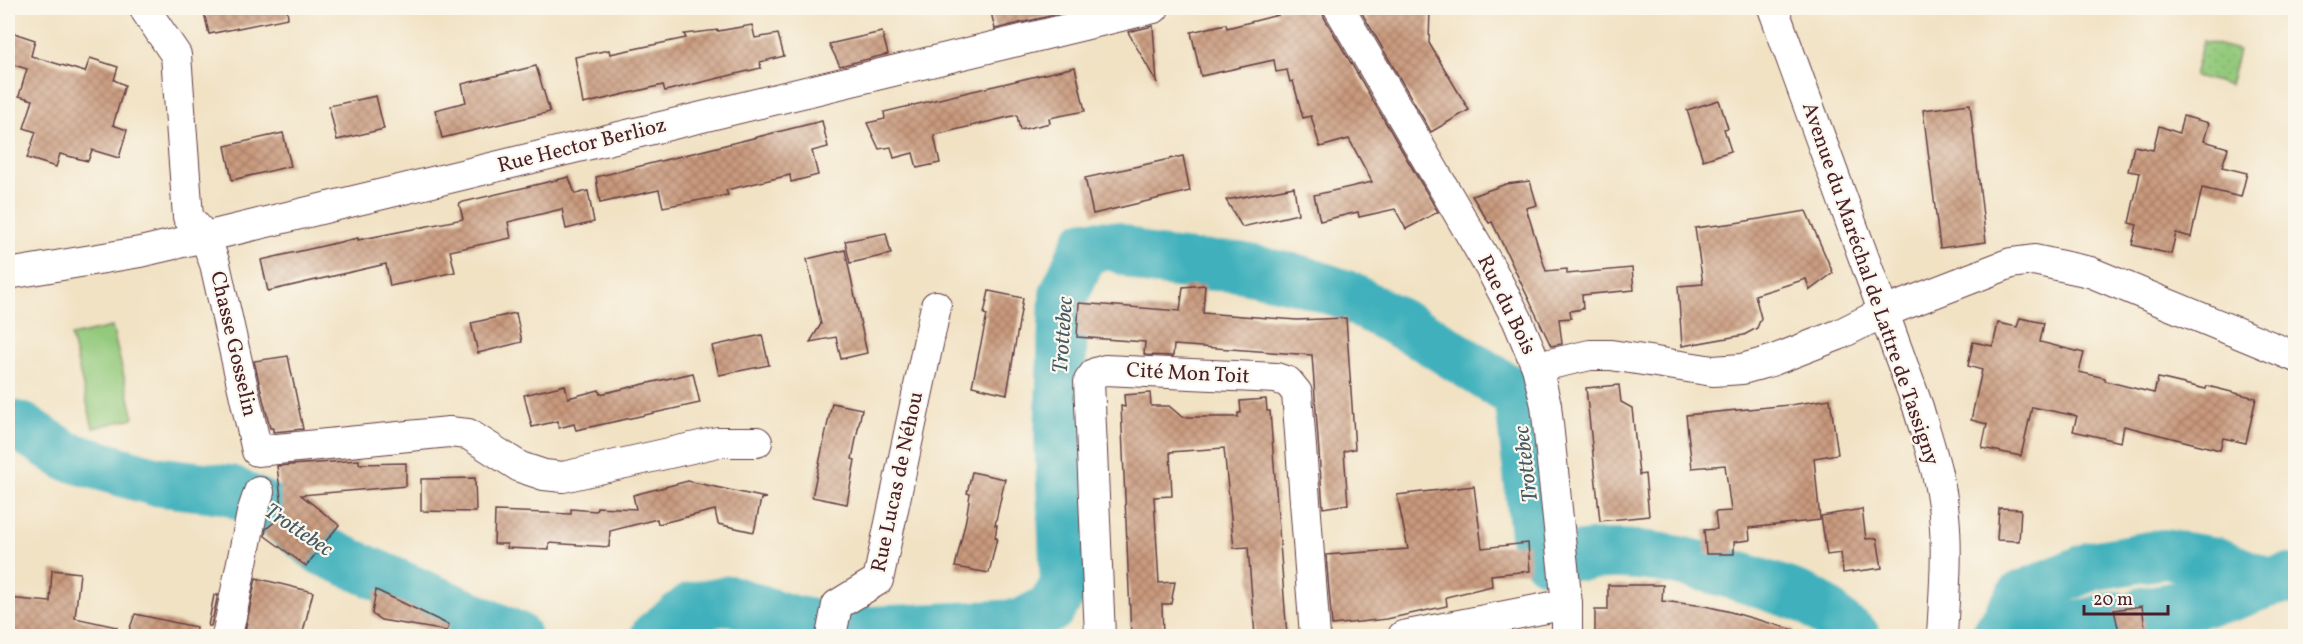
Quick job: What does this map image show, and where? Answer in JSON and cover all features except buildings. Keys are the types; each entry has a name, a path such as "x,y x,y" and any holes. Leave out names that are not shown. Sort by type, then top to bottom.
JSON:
{"street":[{"name":"Chasse Gosselin","path":"148,8 146,11 176,55 188,218 205,237 215,264 257,451 449,432 468,434 520,467 544,475 563,477 718,442 758,442"},
{"name":"Rue Hector Berlioz","path":"8,274 140,252 205,237 1154,8"},
{"name":"Rue du Bois","path":"1339,8 1492,271 1517,319 1537,367 1546,405 1567,604 1567,636"},
{"name":"Avenue du Maréchal de Lattre de Tassigny","path":"1773,8 1918,407 1934,463 1944,514 1946,552 1942,636"},
{"path":"1537,367 1590,355 1611,355 1713,370 1742,369 1771,361 1838,335 1882,313 2011,263 2034,260 2090,272 2295,357"},
{"name":"Rue Lucas de Néhou","path":"831,636 837,605 878,580 936,306"},
{"name":"Cité Mon Toit","path":"1100,636 1089,381 1095,373 1105,370 1276,378 1288,382 1297,393 1315,636"},
{"path":"227,636 256,502"},
{"path":"1403,636 1567,604"}],"green space":[{"path":"2203,41 2239,50 2230,85 2194,76"},
{"path":"112,327 134,418 93,428 71,336"}],"waterway":[{"name":"Trottebec","path":"655,636 692,607 730,600 788,619 850,632 1021,624 1051,608 1065,586 1059,437 1064,295 1086,245 1114,246 1150,260 1239,267 1301,280 1346,295 1425,337 1519,396 1536,544 1547,558"},
{"name":"Trottebec","path":"8,424 21,427 67,456 154,481 230,490 275,512 323,551 516,636"},
{"name":"Trottebec","path":"1582,556 1629,554 1676,560 1723,572 1807,600 1855,636"},
{"name":"Trottebec","path":"1996,636 2021,596 2092,566 2163,554 2217,562 2267,583 2288,579 2296,581"},
{"path":"2143,612 2229,597 2267,583"},
{"path":"2041,636 2115,616"}]}
